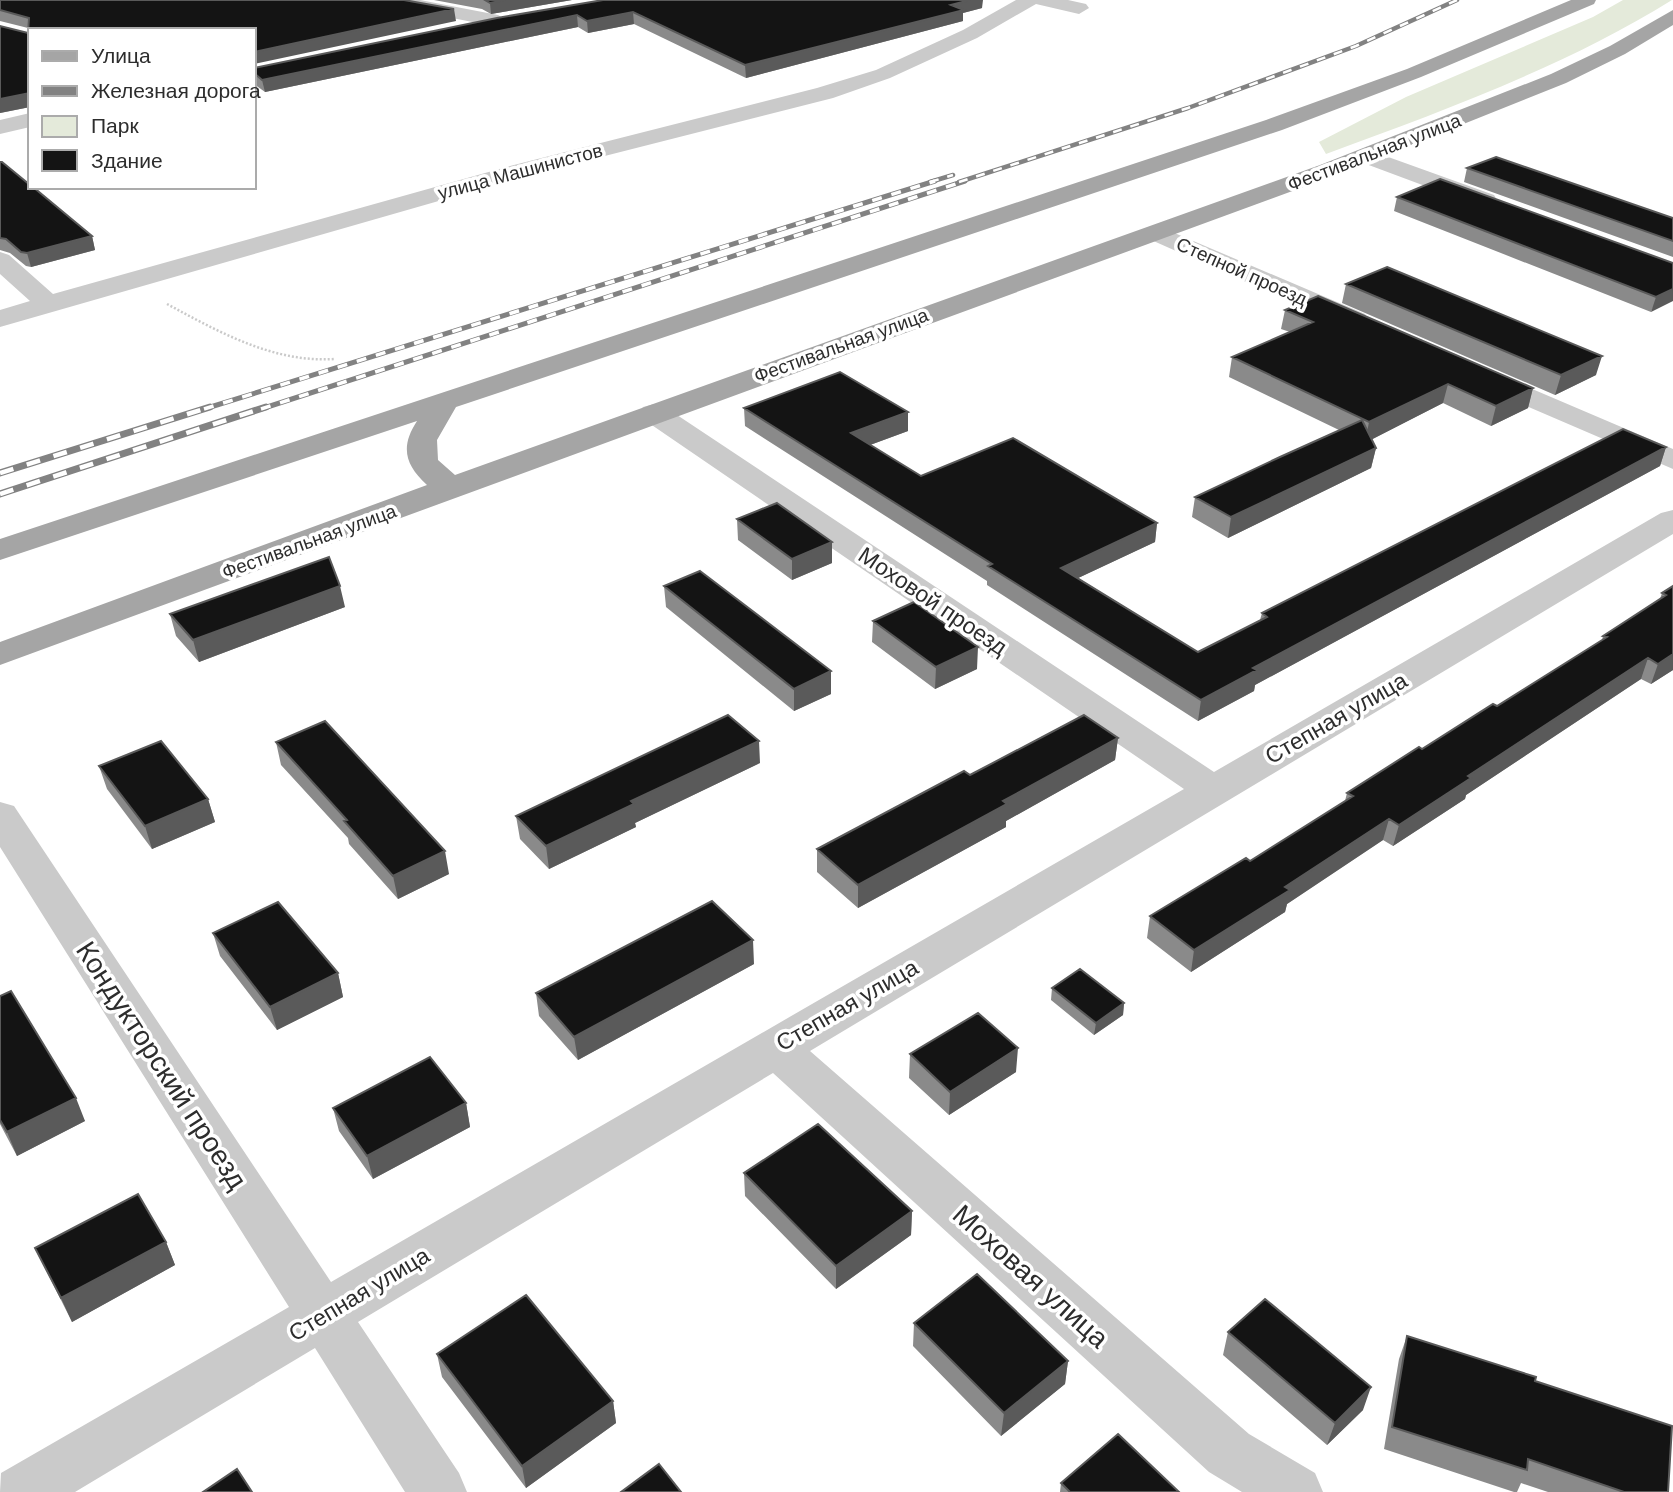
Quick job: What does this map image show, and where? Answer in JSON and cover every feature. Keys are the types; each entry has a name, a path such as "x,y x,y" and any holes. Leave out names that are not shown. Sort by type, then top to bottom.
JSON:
{"main road":[{"path":"0,550 444,404 1337,103 1587,0"},
{"name":"Фестивальная улица","path":"0,654 654,413 1158,234 1366,156 1519,95 1633,41 1673,16"},
{"path":"444,404 428,424 419,446 424,466 435,478 453,488"}],"street":[{"path":"391,0 505,20 444,32"},
{"name":"улица Машинистов","path":"0,319 551,162 825,93 883,74 970,34 1030,0"},
{"path":"1041,0 1079,8"},
{"path":"0,127 28,120"},
{"path":"1366,156 1509,209"},
{"name":"Степной проезд","path":"1158,234 1379,331"},
{"path":"0,260 48,304"},
{"path":"1456,365 1673,460"},
{"name":"Моховой проезд","path":"654,413 1213,790"},
{"name":"Степная улица","path":"22,1492 1673,520"},
{"name":"Кондукторский проезд","path":"0,815 438,1492"},
{"name":"Моховая улица","path":"776,1048 1229,1453 1294,1492"}],"path":[{"path":"102,288 144,293 219,331 266,349 305,359 334,359"}],"green space":[{"path":"1623,0 1672,0 1590,46 1459,104 1326,154 1319,142 1406,97 1593,17"}],"building":[{"path":"0,0 404,0 454,9 256,52 256,28 28,28 29,18 0,10"},
{"path":"603,0 970,0 951,5 964,10 745,65 633,12 587,21 577,15 262,80 256,75 256,68 497,18"},
{"path":"0,26 28,33 28,93 0,99"},
{"path":"1496,157 1673,218 1673,241 1467,168"},
{"path":"0,162 28,183 28,189 35,189 92,236 27,253 0,238"},
{"path":"1440,179 1673,263 1673,289 1656,297 1397,197"},
{"path":"1387,267 1602,356 1561,375 1346,284"},
{"path":"1318,296 1533,388 1496,406 1448,384 1369,422 1232,357 1313,322 1285,310"},
{"path":"840,372 908,412 851,433 921,476 1013,438 1157,523 1061,568 1198,652 1267,617 1262,613 1623,429 1666,447 1253,668 1257,670 1201,700 744,408"},
{"path":"1362,420 1376,448 1231,517 1195,497 1280,457"},
{"path":"777,503 832,542 792,559 737,519"},
{"path":"329,557 340,586 193,640 170,614"},
{"path":"700,571 831,671 794,689 664,586"},
{"path":"1673,586 1673,654 1658,664 1648,658 1468,776 1471,778 1399,825 1389,819 1285,887 1290,890 1194,950 1150,916 1246,858 1250,861 1353,796 1347,793 1419,747 1422,749 1493,704 1497,706 1607,637 1603,636 1666,595 1662,593"},
{"path":"914,602 978,647 936,667 873,621"},
{"path":"728,715 759,741 631,801 634,804 546,846 516,816"},
{"path":"1084,715 1118,738 1003,801 1007,804 858,885 817,849 964,771 970,775"},
{"path":"325,721 445,851 393,876 344,821 347,820 276,742"},
{"path":"161,741 208,799 145,826 99,766"},
{"path":"712,901 753,940 574,1037 536,993"},
{"path":"278,902 338,973 270,1007 213,933"},
{"path":"1080,969 1124,1003 1096,1023 1052,988"},
{"path":"11,991 76,1098 7,1132 0,1120 0,996"},
{"path":"978,1013 1018,1048 950,1092 910,1054"},
{"path":"430,1057 466,1103 367,1156 333,1108"},
{"path":"818,1124 912,1211 836,1266 744,1173"},
{"path":"138,1194 166,1242 61,1298 35,1248"},
{"path":"977,1274 1068,1361 1004,1413 914,1323"},
{"path":"526,1295 613,1401 522,1466 437,1354"},
{"path":"1265,1299 1371,1387 1335,1423 1228,1332"},
{"path":"1407,1336 1536,1377 1535,1381 1672,1426 1668,1492 1624,1492 1528,1459 1527,1470 1392,1427"},
{"path":"1118,1434 1179,1492 1070,1492 1061,1483"},
{"path":"659,1464 681,1492 621,1492"},
{"path":"237,1469 252,1492 203,1492"}],"railway":[{"path":"959,182 1188,108 1356,46 1457,0"},
{"path":"930,182 953,175"},
{"path":"204,409 935,181"},
{"path":"261,409 965,181"},
{"path":"0,473 210,407"},
{"path":"0,494 266,407"}]}
